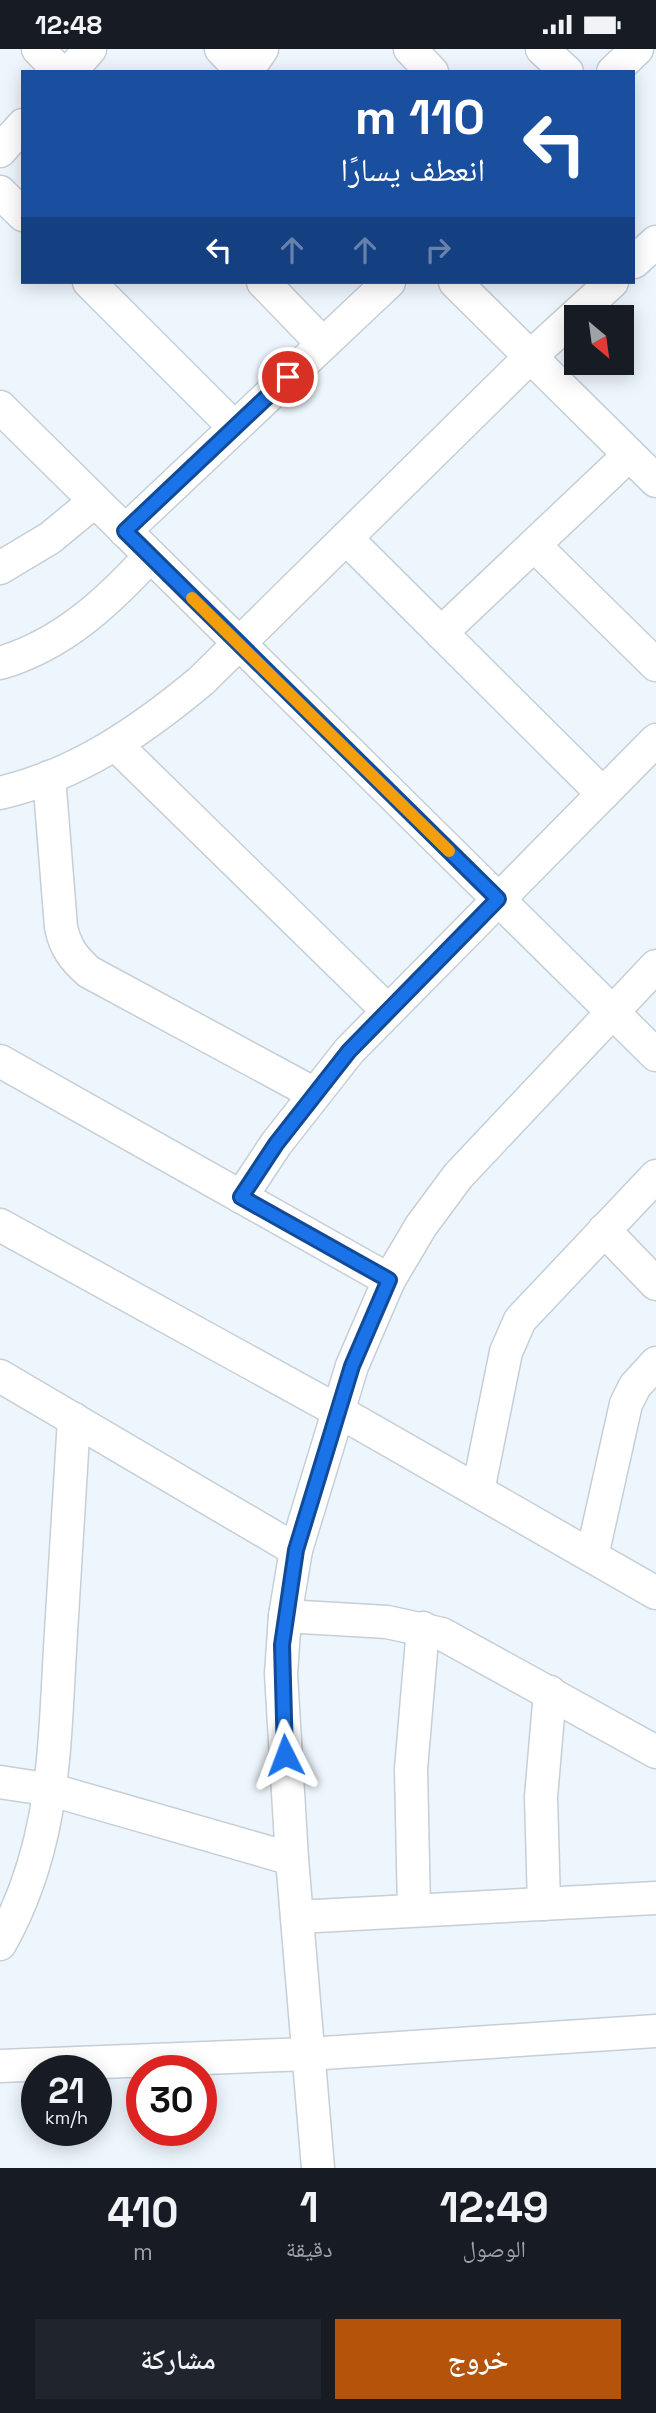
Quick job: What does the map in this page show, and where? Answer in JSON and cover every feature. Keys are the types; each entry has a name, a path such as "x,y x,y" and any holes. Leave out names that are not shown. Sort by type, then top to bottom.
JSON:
{"street":[{"path":"38,49 58,70"},
{"path":"72,70 90,49"},
{"path":"221,49 243,70"},
{"path":"246,70 262,49"},
{"path":"410,49 430,70"},
{"path":"542,49 565,70"},
{"path":"615,70 638,49"},
{"path":"0,151 21,127"},
{"path":"0,192 21,213"},
{"path":"635,262 656,242"},
{"path":"91,284 234,428"},
{"path":"265,284 323,344"},
{"path":"125,531 387,284"},
{"path":"456,284 656,481"},
{"path":"0,793 49,777 116,745 191,690 530,357 610,284"},
{"path":"0,407 656,1055"},
{"path":"441,633 629,455"},
{"path":"0,568 50,538 95,501"},
{"path":"346,538 603,794"},
{"path":"534,545 656,666"},
{"path":"0,663 65,633 111,599 150,556"},
{"path":"241,1197 313,1093 387,1010 656,740"},
{"path":"116,745 387,1010"},
{"path":"49,777 61,927 70,953 89,972 313,1093"},
{"path":"318,2168 292,1859 281,1674 285,1616 296,1550 352,1366 389,1280 421,1226 458,1176 656,966"},
{"path":"0,1061 389,1280"},
{"path":"478,1491 512,1336 531,1307 656,1176"},
{"path":"0,1225 338,1411 656,1593"},
{"path":"604,1230 656,1284"},
{"path":"592,1556 626,1404 635,1386 656,1363"},
{"path":"0,1376 296,1550"},
{"path":"0,1944 24,1894 36,1860 52,1790 74,1419"},
{"path":"285,1616 387,1622 423,1628 461,1641 656,1752"},
{"path":"414,1910 411,1769 423,1628"},
{"path":"544,1903 541,1797 550,1692"},
{"path":"0,1782 52,1790 292,1859"},
{"path":"297,1917 656,1898"},
{"path":"0,2066 308,2054 656,2031"}],"slow traffic":[{"path":"192,598 449,851"}],"route":[{"path":"285,1755 282,1645 296,1550 352,1366 389,1280 241,1197 313,1093 349,1051 498,899 125,531 288,377"}]}
